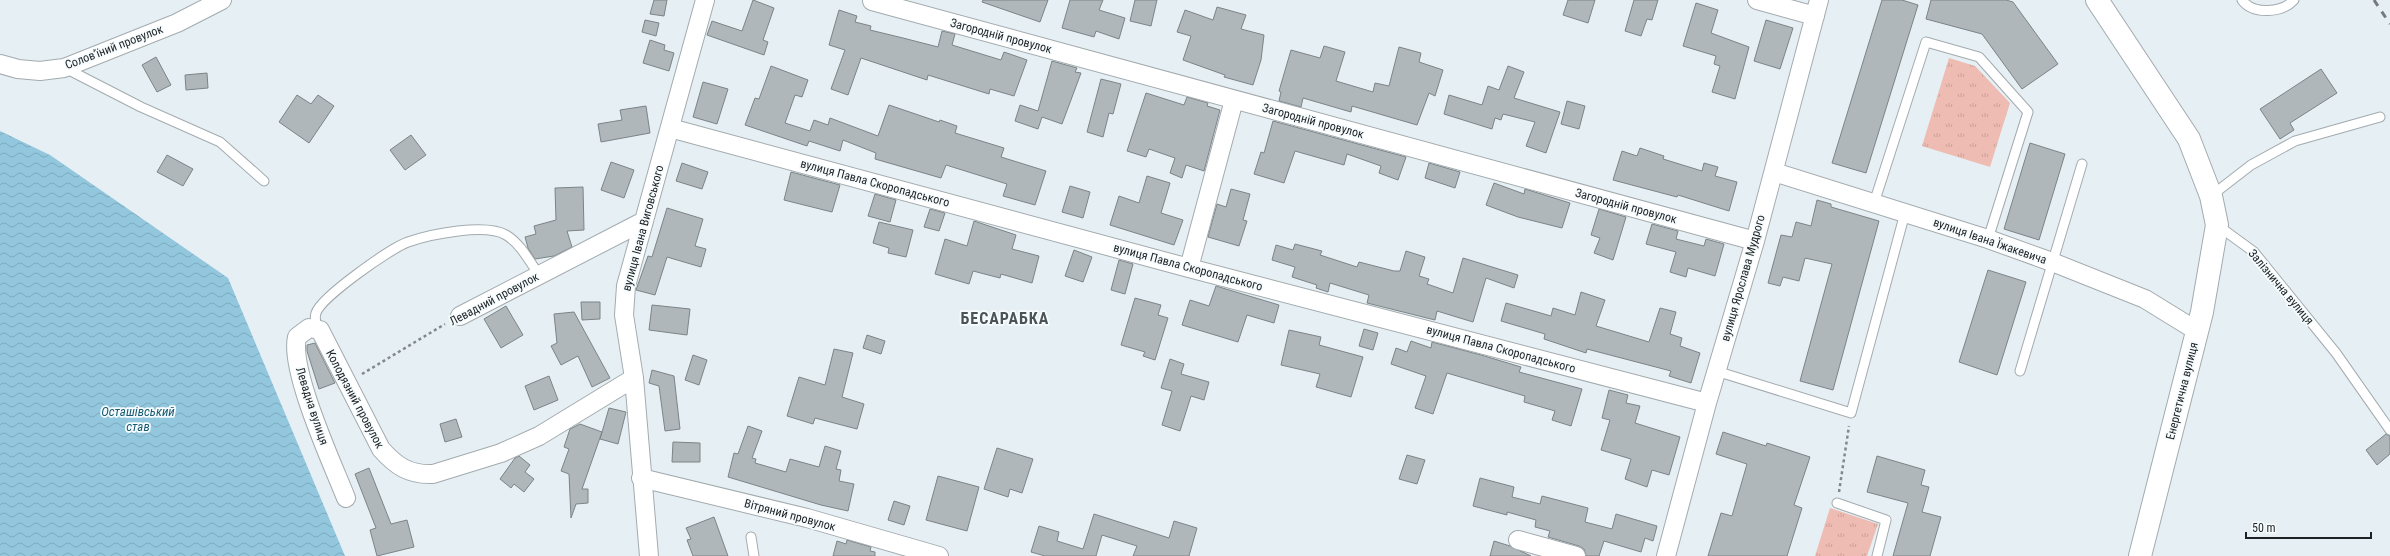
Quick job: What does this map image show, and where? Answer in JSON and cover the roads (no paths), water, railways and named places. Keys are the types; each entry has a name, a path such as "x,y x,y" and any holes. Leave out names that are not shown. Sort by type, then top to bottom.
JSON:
{"main road":[{"path":"2097,0 2189,139 2210,196 2217,225"},
{"name":"Енергетична вулиця","path":"2140,556 2197,331 2217,225"}],"street":[{"name":"Соловʼїний провулок","path":"0,64 40,71 64,68 177,23 222,0"},
{"name":"вулиця Івана Виговського","path":"648,556 634,378 624,315 626,286 705,0"},
{"name":"Загородній провулок","path":"872,0 1755,241"},
{"path":"1757,0 1817,8"},
{"name":"вулиця Ярослава Мудрого","path":"1666,556 1716,370 1755,241 1817,8"},
{"path":"1189,268 1234,100"},
{"name":"вулиця Павла Скоропадського","path":"670,128 1189,268 1707,403"},
{"name":"вулиця Івана Їжакевича","path":"1774,172 1988,239 2052,262 2145,299 2197,331"},
{"name":"Левадний провулок","path":"460,316 644,221"},
{"name":"Левадна вулиця","path":"320,330 308,328 296,338 296,360 323,442 346,498"},
{"name":"Колодязний провулок","path":"320,330 346,384 381,449 395,465 408,472 433,474 501,453 539,436 634,378"},
{"name":"Вітряний провулок","path":"641,478 807,518 892,550 939,556"},
{"path":"1518,540 1576,556"}],"lane":[{"path":"2242,0 2245,4 2268,12 2290,5 2294,0"},
{"path":"1874,204 1926,42 1979,57 2028,112 1988,239"},
{"path":"64,68 141,107 220,142 264,181"},
{"path":"2210,196 2251,165 2294,141 2380,117"},
{"path":"2020,371 2082,164"},
{"path":"1716,370 1851,413 1904,213"},
{"name":"Залізнична вулиця","path":"2217,225 2254,252 2336,353 2390,430"},
{"path":"320,330 316,325 316,314 326,298 389,251 408,242 437,235 493,230 511,239 539,275"},
{"path":"1837,503 1886,520 1877,556"},
{"path":"751,537 754,556"}],"water":[{"name":"Осташівський став","path":"0,131 50,155 228,278 345,556 0,556"}],"railway":[{"path":"2374,0 2390,24"}],"district":[{"name":"БЕСАРАБКА","path":"1005,318"}]}
